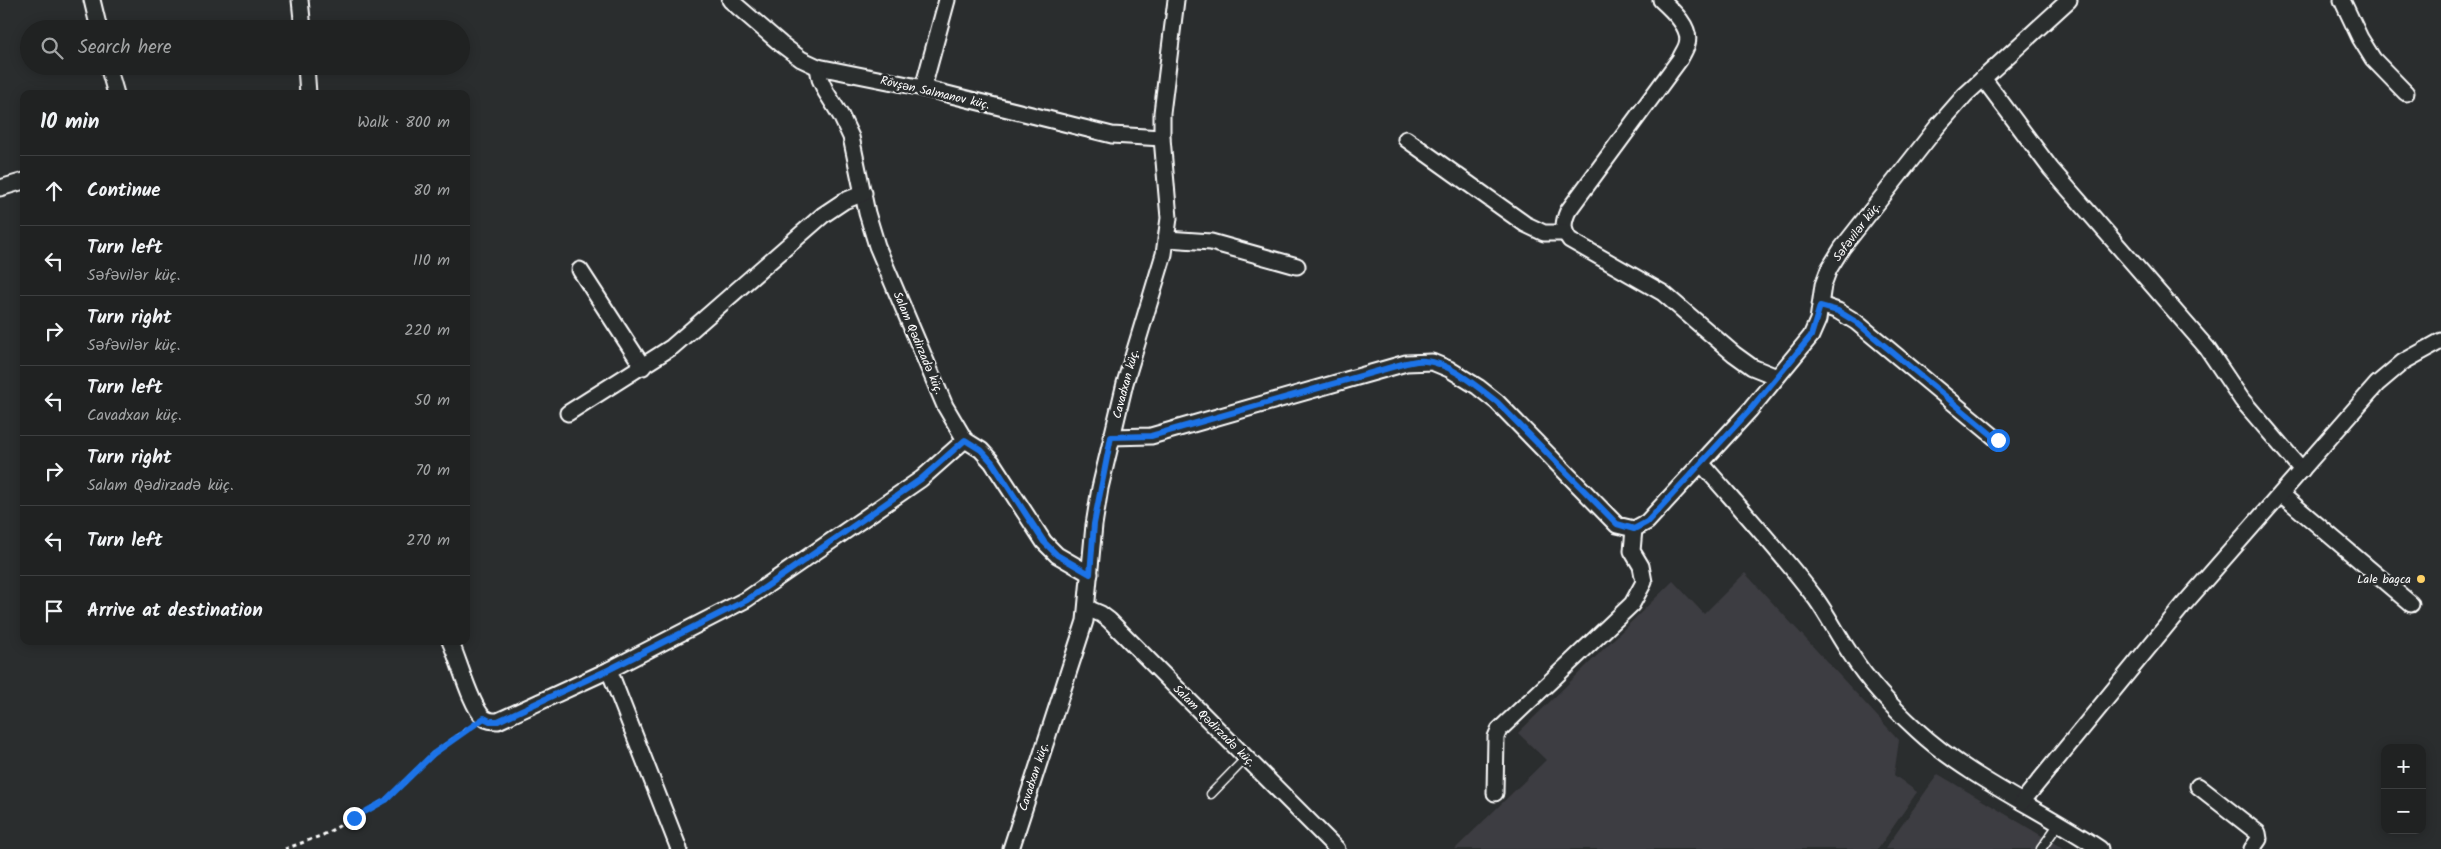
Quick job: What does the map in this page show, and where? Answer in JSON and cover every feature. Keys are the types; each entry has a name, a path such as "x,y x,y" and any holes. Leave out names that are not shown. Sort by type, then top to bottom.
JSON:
{"street":[{"path":"92,0 97,20"},
{"path":"300,0 302,20"},
{"name":"Rövşən Salmanov küç.","path":"730,0 781,44 802,59 818,67 923,88 1112,136 1162,138"},
{"path":"923,88 947,0"},
{"name":"Cavadxan küç.","path":"1011,849 1081,636 1087,608 1094,524 1111,437 1166,238 1169,218 1162,138 1162,113 1176,0"},
{"path":"1661,0 1675,13 1686,30 1688,43 1680,59 1568,211 1564,220 1564,233 1570,240 1663,293 1734,354 1752,367 1777,377"},
{"name":"Səfəvilər küç.","path":"1634,529 1647,522 1777,377 1811,336 1820,306 1823,285 1829,269 1842,248 1937,127 1983,78 2070,0"},
{"path":"2342,0 2360,38 2373,58 2406,93"},
{"name":"Salam Qədirzadə küç.","path":"818,67 826,92 851,137 878,246 945,406 965,440 981,450 992,462 1044,542 1057,555 1090,574"},
{"path":"111,75 115,90"},
{"path":"307,75 308,90"},
{"path":"1983,78 2051,169 2207,348 2242,400 2302,470"},
{"path":"1406,139 1525,224 1544,233 1564,233"},
{"path":"0,188 20,182"},
{"path":"568,413 672,347 823,216 844,201 864,193"},
{"path":"1166,238 1211,242 1297,266"},
{"path":"580,270 642,367"},
{"path":"1820,306 1838,311 1856,322 1998,440"},
{"path":"2022,802 2185,603 2377,384 2403,362 2441,341"},
{"path":"1111,437 1151,436 1406,363 1432,362 1449,369 1497,402 1617,524 1634,529 1632,551 1641,566 1644,582 1632,604 1499,730 1496,737 1495,793"},
{"path":"452,645 476,707 484,718 490,721 498,721 608,670 724,612 772,583 921,479 965,440"},
{"path":"1701,463 1792,567 1818,601 1853,658 1886,698 1918,731 1949,756 2022,802 2060,822 2100,849"},
{"path":"2282,494 2411,604"},
{"name":"Salam Qədirzadə küç.","path":"1087,608 1102,614 1109,620 1337,849"},
{"path":"608,670 679,849"},
{"path":"2198,786 2258,833 2259,839 2252,849"}],"lane":[{"path":"1211,794 1246,758"},
{"path":"2041,849 2060,822"}],"path":[{"path":"285,849 323,835 386,800 433,754 484,718"}],"shaded area":[{"path":"1745,573 1899,740 1894,775 1917,792 1878,849 1455,849 1546,760 1518,733 1673,581 1704,614"},
{"path":"1938,774 2047,839 2064,849 1885,849"}],"place":[{"name":"Lale bagca","path":"2421,579"}],"route":[{"path":"354,818 386,800 433,754 484,718 490,721 498,721 608,670 747,600 921,479 965,440 981,450 992,462 1044,542 1057,555 1090,574 1094,524 1111,437 1134,438 1151,436 1300,392 1406,363 1424,360 1449,369 1478,387 1497,402 1617,524 1634,529 1647,522 1750,410 1811,336 1818,320 1820,306 1838,311 1856,322 1998,440"}]}
